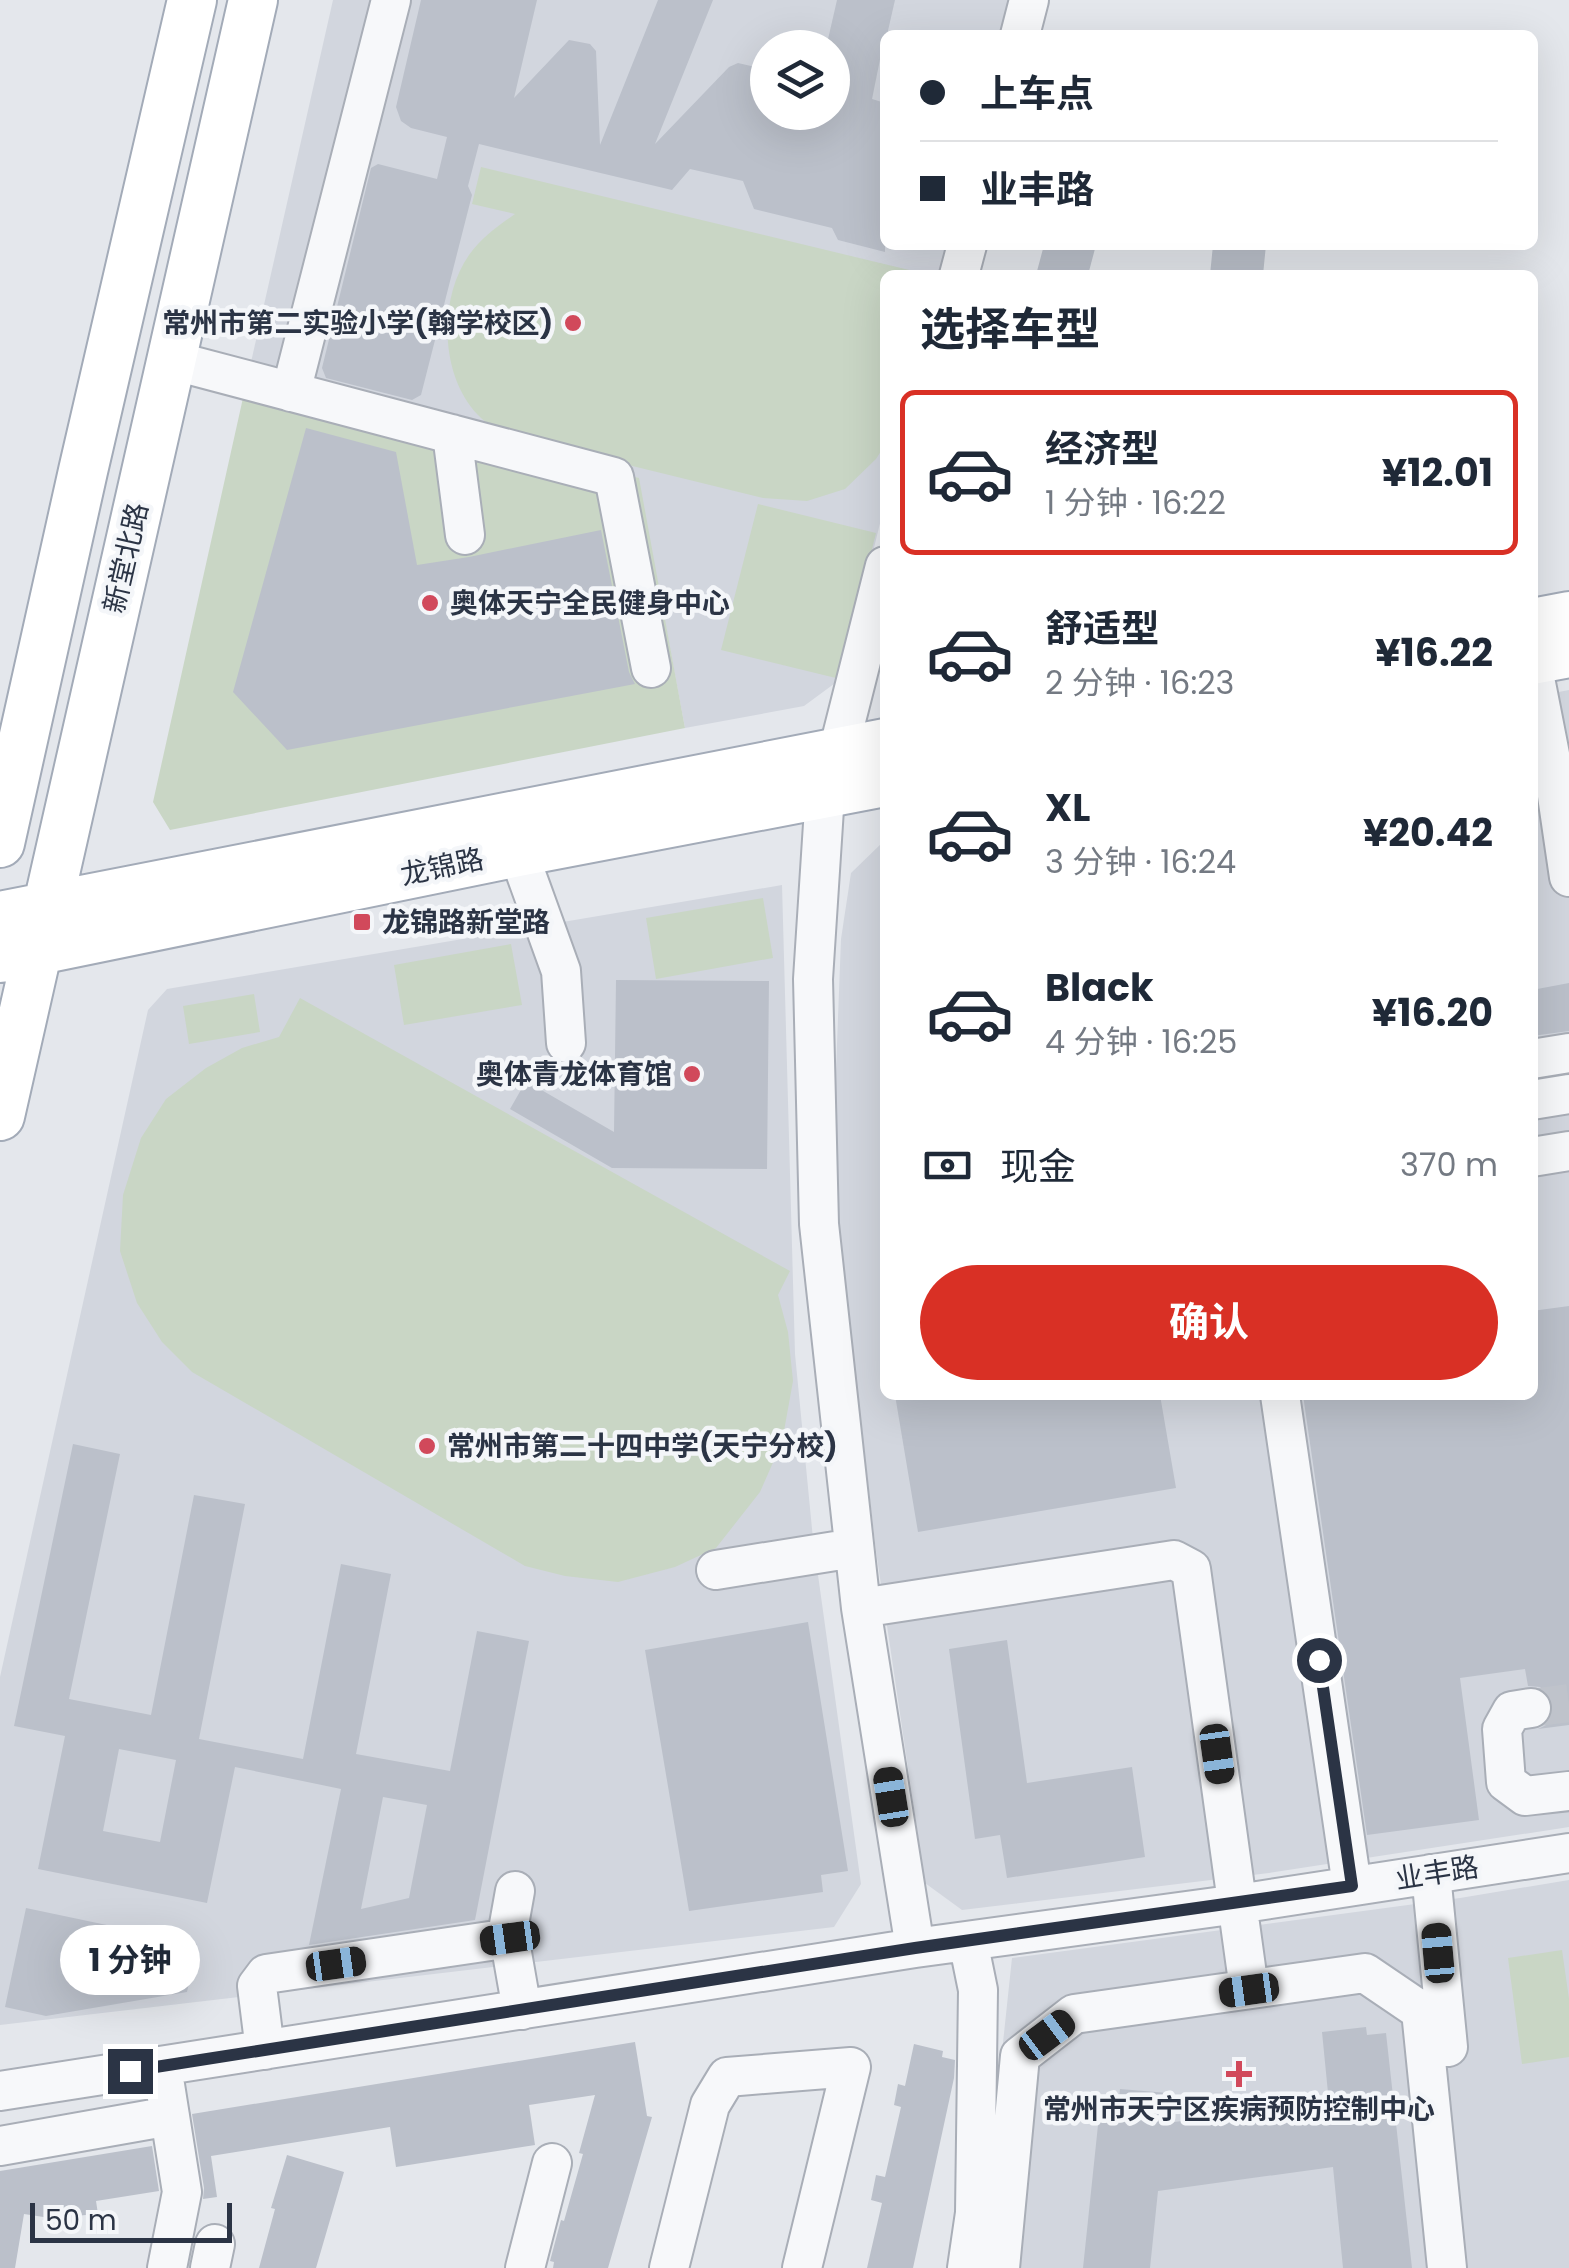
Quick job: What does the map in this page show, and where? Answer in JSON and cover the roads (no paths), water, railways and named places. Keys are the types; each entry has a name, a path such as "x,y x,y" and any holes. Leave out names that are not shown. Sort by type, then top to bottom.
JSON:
{"main road":[{"path":"0,843 192,0"},
{"name":"新堂北路","path":"0,1116 28,938 171,360 253,0"},
{"path":"1538,622 1569,616"},
{"path":"1538,661 1569,653"},
{"name":"龙锦路","path":"0,916 28,938 518,852 831,772 880,746"},
{"name":"龙锦路","path":"28,938 831,772 880,781"}],"street":[{"path":"290,392 390,0"},
{"path":"1021,30 1029,0"},
{"path":"171,360 614,477 651,668"},
{"path":"452,434 465,535"},
{"path":"880,585 831,772 813,979 819,1224 861,1608 915,1948"},
{"path":"1538,696 1569,877"},
{"path":"518,852 560,971 566,1043"},
{"path":"1538,1058 1569,1054"},
{"path":"1538,1099 1569,1094"},
{"path":"1538,1156 1569,1151"},
{"path":"1281,1400 1352,1886"},
{"path":"716,1570 854,1548"},
{"path":"861,1608 1174,1560 1190,1568 1249,1990"},
{"path":"1531,1708 1512,1711 1502,1729 1506,1782 1525,1796 1569,1791"},
{"name":"业丰路","path":"0,2091 915,1948 1569,1853"},
{"path":"1431,1874 1470,2268"},
{"path":"515,1890 508,1930 522,2010"},
{"path":"265,2050 257,1986 266,1974 510,1938"},
{"path":"966,2268 975,2213 978,1990 968,1941"},
{"path":"1000,2268 1020,2056 1074,2014 1365,1973 1420,2011 1447,2268"},
{"path":"162,2066 182,2192 167,2268"},
{"path":"670,2268 710,2105 727,2077 850,2067 802,2268"},
{"path":"0,2146 170,2116"},
{"path":"525,2268 552,2164"}],"tunnel":[{"path":"1531,1708 1569,1703"}],"place":[{"name":"常州市第二实验小学(翰学校区)","path":"573,323"},
{"name":"奥体天宁全民健身中心","path":"430,603"},
{"name":"龙锦路新堂路","path":"362,922"},
{"name":"奥体青龙体育馆","path":"692,1074"},
{"name":"常州市第二十四中学(天宁分校)","path":"427,1446"},
{"name":"常州市天宁区疾病预防控制中心","path":"1239,2074"}]}
